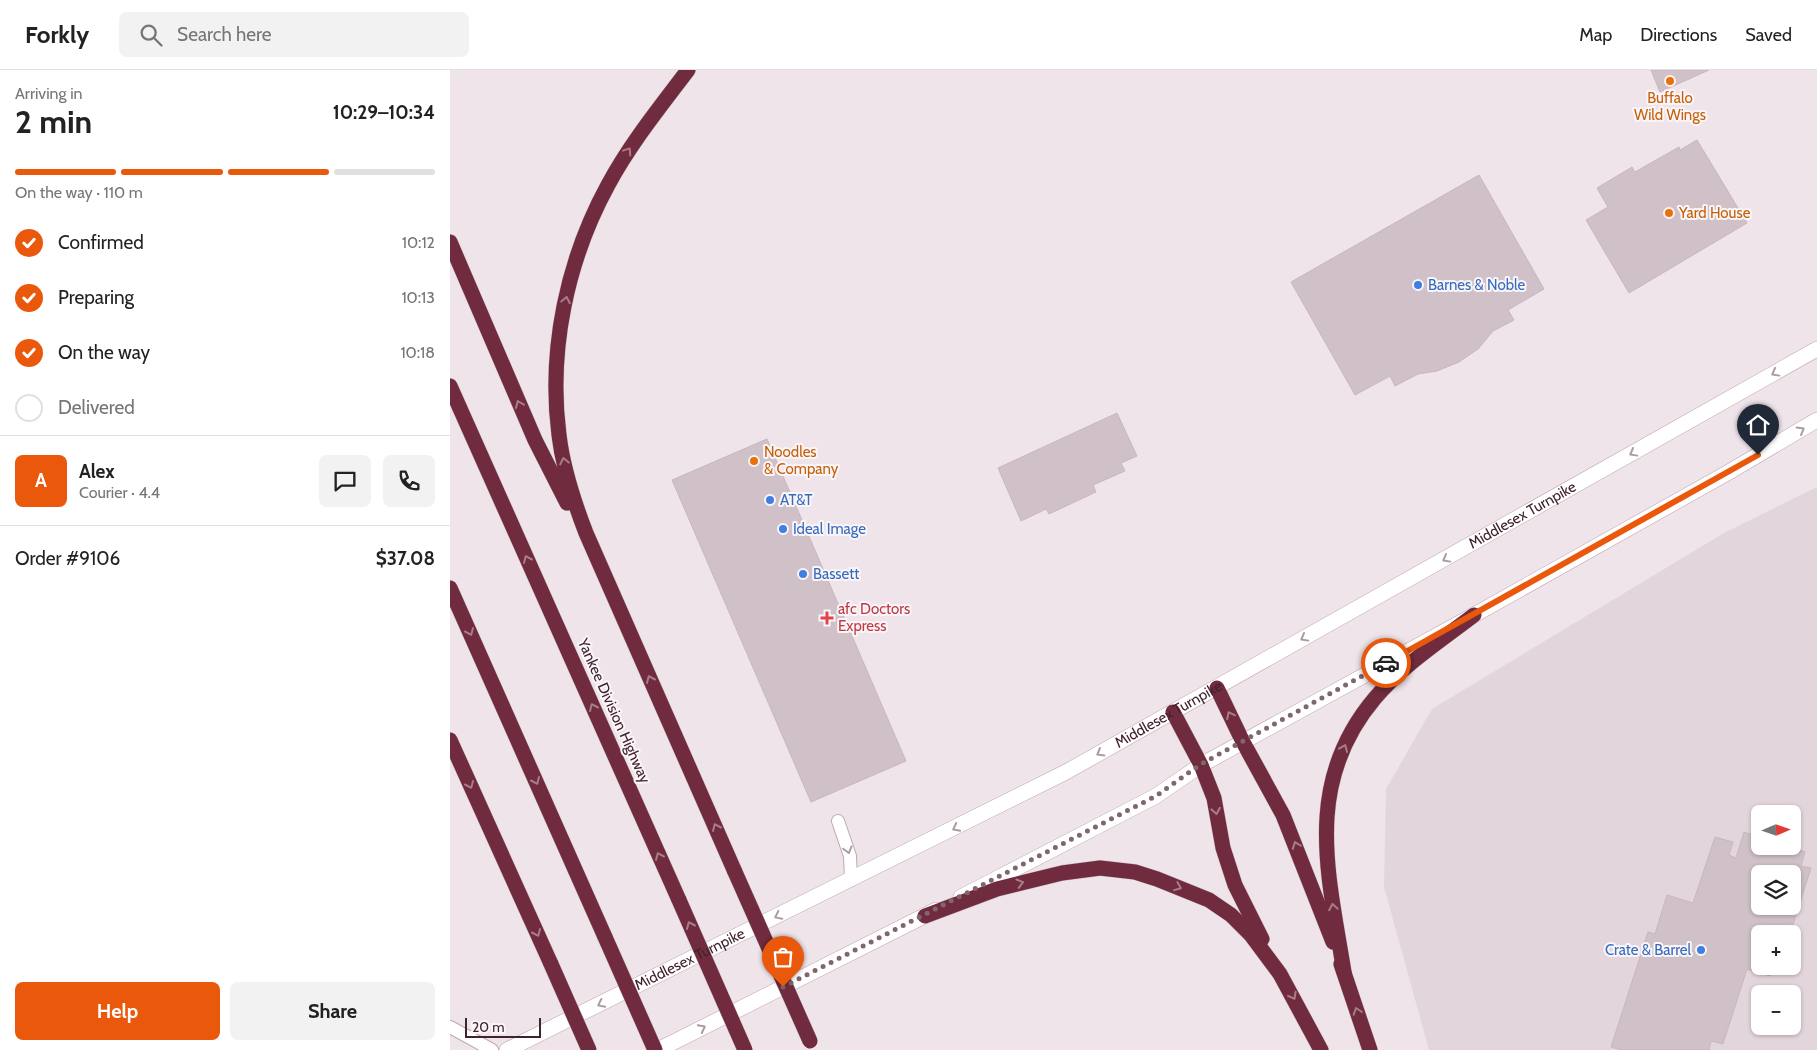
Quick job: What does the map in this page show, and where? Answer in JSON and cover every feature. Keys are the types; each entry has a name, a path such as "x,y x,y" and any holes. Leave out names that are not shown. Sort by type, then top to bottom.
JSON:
{"highway":[{"path":"688,70 636,140 607,186 586,231 565,301 556,368 559,436 570,487 596,557 812,1045"},
{"path":"450,242 535,440 596,557"},
{"name":"Yankee Division Highway","path":"450,386 745,1050"},
{"path":"450,588 657,1050"},
{"path":"1344,972 1329,883 1326,847 1326,816 1330,787 1340,758 1351,730 1375,698 1407,666 1474,615"},
{"path":"1217,688 1293,839 1344,972 1370,1050"},
{"path":"1173,712 1201,764 1214,798 1223,848 1235,885 1253,923 1321,1050"},
{"path":"450,740 589,1050"},
{"path":"925,916 981,894 1027,881 1085,869 1116,869 1157,879 1210,900 1230,915 1251,935 1280,974"}],"main road":[{"name":"Middlesex Turnpike","path":"507,1050 1066,772 1817,349"},
{"path":"657,1050 925,916 1156,796 1201,764 1474,615 1729,472 1817,420"}],"lane":[{"path":"838,822 850,856 851,880"},
{"path":"450,1027 492,1050"}],"shaded area":[{"path":"1817,487 1817,1050 1429,1050 1384,887 1386,789 1432,709 1724,533"}],"building":[{"name":"Buffalo Wild Wings","path":"1651,70 1709,70 1660,92"},
{"name":"Yard House","path":"1697,140 1747,223 1629,293 1586,220 1608,207 1597,188 1632,167 1635,172 1679,147 1680,150"},
{"name":"Barnes & Noble","path":"1479,175 1544,289 1508,310 1514,320 1493,331 1478,349 1459,362 1437,371 1418,374 1395,386 1390,376 1355,395 1291,282"},
{"path":"1117,413 1137,456 1121,463 1125,471 1093,485 1096,492 1049,514 1046,509 1021,521 998,468"},
{"path":"767,439 906,761 811,802 672,480"},
{"name":"Crate & Barrel","path":"1744,832 1751,834 1751,855 1801,855 1801,851 1805,852 1801,866 1751,865 1751,915 1796,915 1793,925 1751,925 1751,970 1747,969 1723,1044 1711,1041 1709,1050 1622,1050 1611,1047 1648,932 1655,934 1667,895 1693,903 1715,837 1733,842 1729,855 1736,858"},
{"name":"Crate & Barrel","path":"1801,866 1811,868 1801,899"}],"way so far":[{"path":"783,987 925,916 1156,796 1201,764 1386,663"}],"place":[{"name":"Buffalo Wild Wings","path":"1670,81"},
{"name":"Yard House","path":"1669,213"},
{"name":"Barnes & Noble","path":"1418,285"},
{"name":"Noodles & Company","path":"754,461"},
{"name":"AT&T","path":"770,500"},
{"name":"Ideal Image","path":"783,529"},
{"name":"Bassett","path":"803,574"},
{"name":"afc Doctors Express","path":"827,618"},
{"name":"Crate & Barrel","path":"1701,950"}],"route":[{"path":"1386,663 1758,455"}]}
